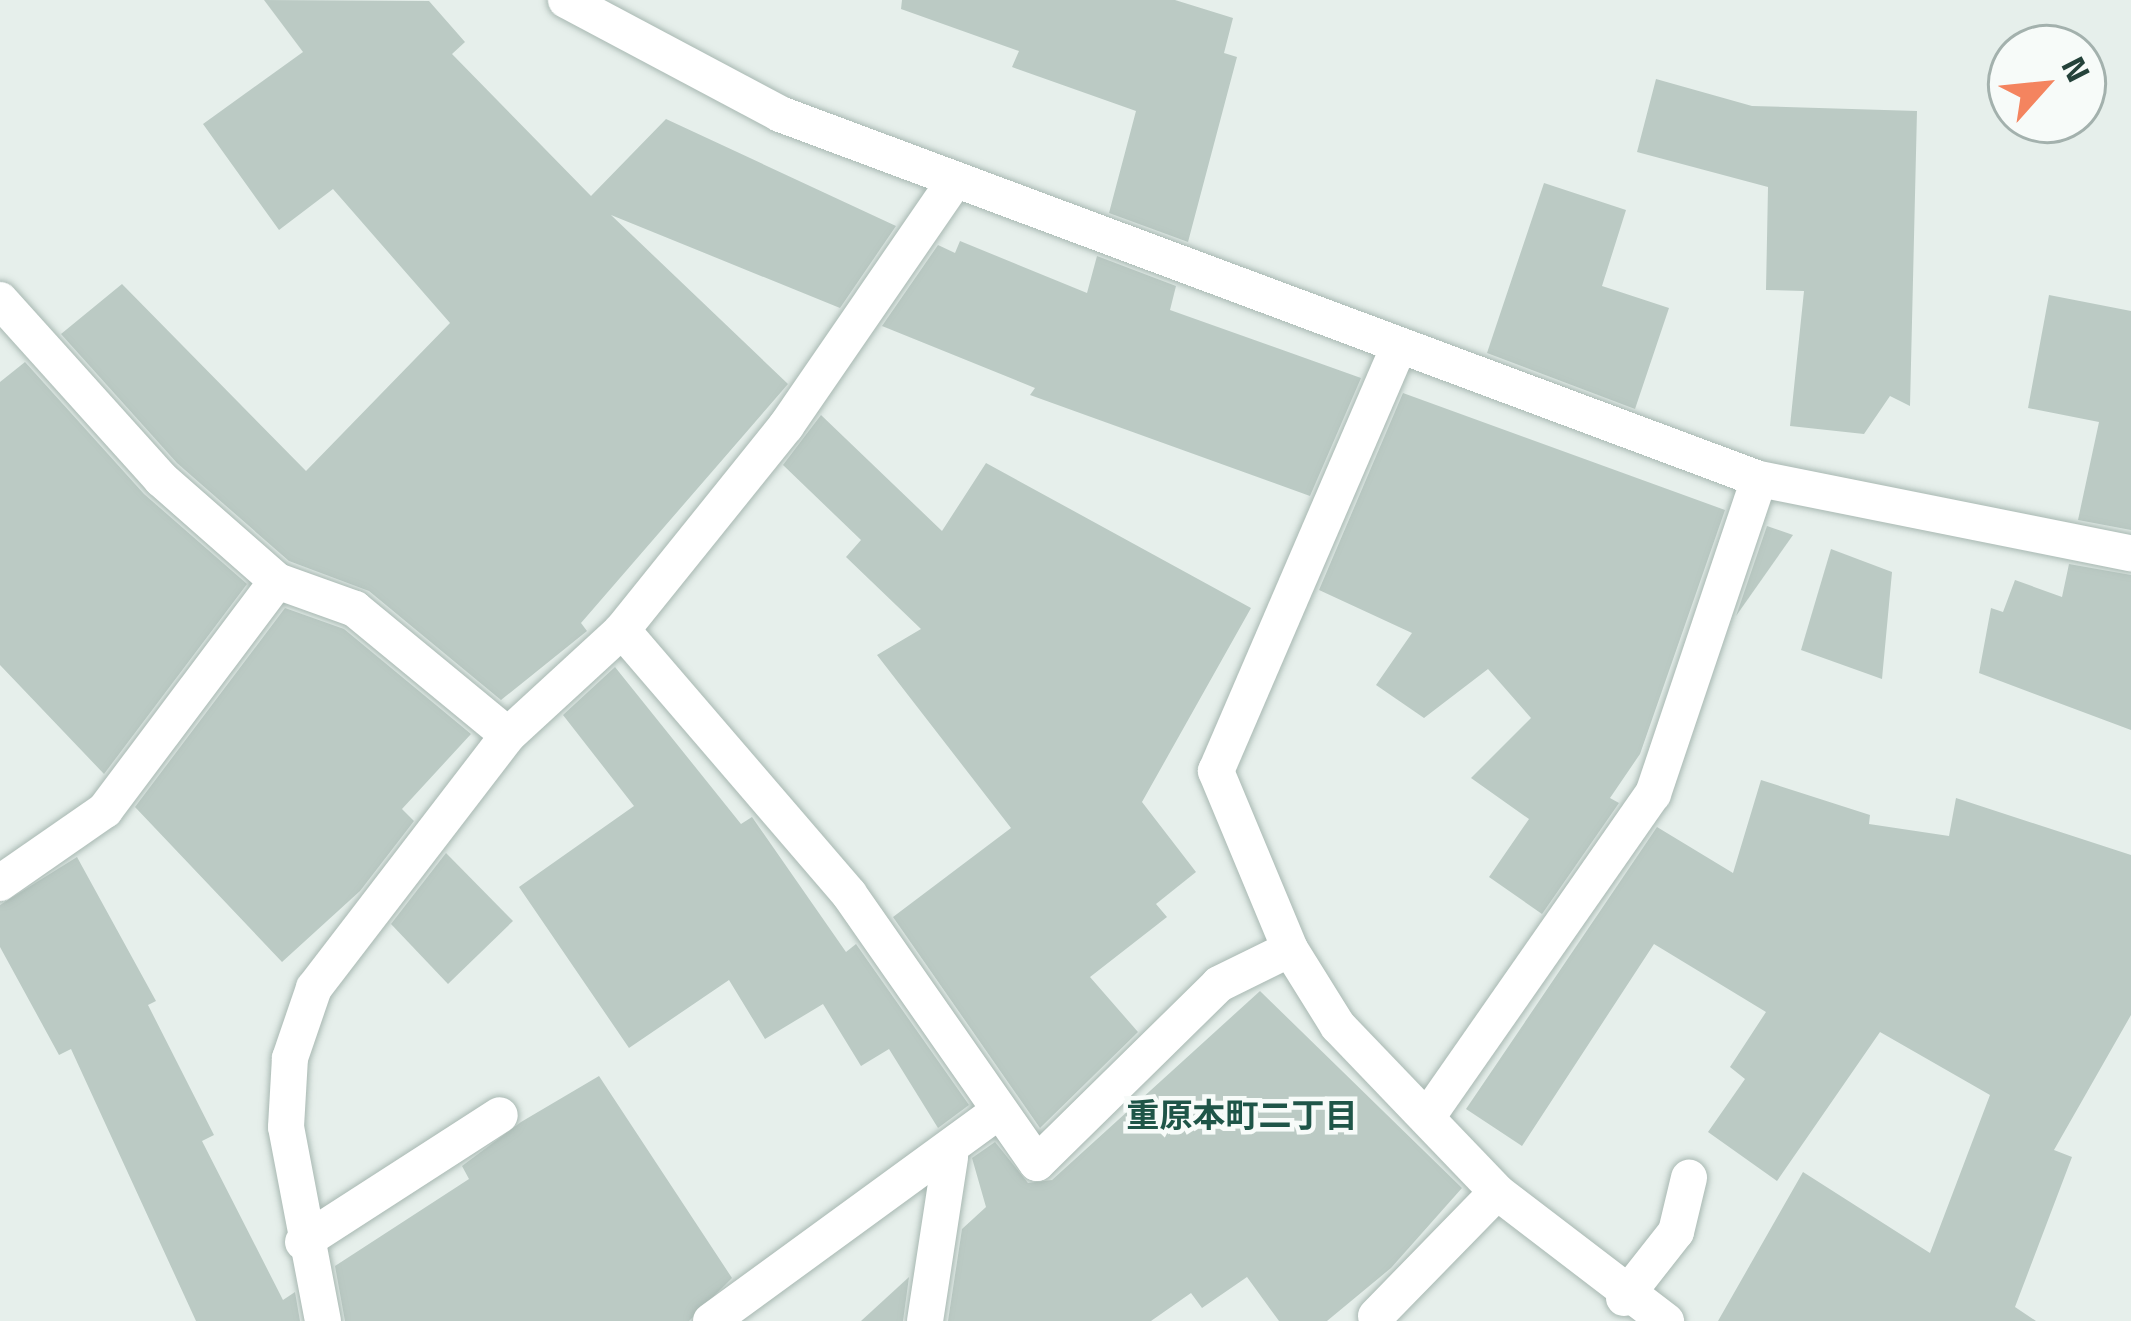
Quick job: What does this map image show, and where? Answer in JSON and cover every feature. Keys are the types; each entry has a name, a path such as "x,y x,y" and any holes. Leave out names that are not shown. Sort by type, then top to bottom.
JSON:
{"street":[{"path":"566,0 780,114 1759,479 2131,553"},
{"path":"323,1321 303,1242 286,1127 290,1058 314,988 508,735 622,630 787,426 954,182"},
{"path":"0,300 161,478 277,580 355,609 508,735"},
{"path":"1399,346 1216,771 1290,949 1338,1026 1497,1192 1624,1298 1666,1321"},
{"path":"1429,1116 1653,794 1759,479"},
{"path":"0,883 105,810 277,580"},
{"path":"622,630 849,894 1037,1163 1219,984 1290,949"},
{"path":"711,1321 950,1157 999,1112"},
{"path":"303,1242 500,1114"},
{"path":"925,1321 950,1157"},
{"path":"1624,1298 1676,1232 1689,1178"},
{"path":"1376,1316 1497,1192"}],"building":[{"path":"264,0 429,1 465,42 452,54 591,196 666,119 896,226 840,308 611,215 788,384 581,623 587,631 501,700 369,591 289,561 177,463 61,334 122,284 306,471 450,323 333,189 279,230 203,124 303,52"},
{"path":"902,0 1175,0 1233,18 1224,53 1237,57 1188,242 1109,213 1136,111 1012,67 1019,51 901,9"},
{"path":"1656,79 1752,106 1917,111 1910,406 1890,396 1864,434 1790,426 1804,291 1766,290 1768,187 1637,152"},
{"path":"1544,183 1626,210 1602,286 1669,308 1635,409 1487,353"},
{"path":"960,241 1087,293 1097,256 1176,286 1170,310 1361,378 1310,496 1030,395 1035,388 882,326 938,245 955,253"},
{"path":"2049,295 2131,311 2131,530 2078,520 2099,422 2028,408"},
{"path":"25,362 144,494 247,584 104,774 0,665 0,382"},
{"path":"1403,393 1725,510 1640,754 1610,798 1619,803 1542,914 1489,877 1529,819 1471,778 1531,718 1488,669 1424,718 1376,685 1412,633 1319,590"},
{"path":"821,415 942,531 986,463 1251,608 1142,802 1196,872 1156,904 1167,917 1090,977 1138,1032 1040,1128 893,917 1011,828 877,655 921,629 846,557 861,540 783,465"},
{"path":"1767,526 1793,535 1736,616"},
{"path":"1831,549 1892,572 1882,679 1801,650"},
{"path":"2069,564 2131,575 2131,730 1979,673 1991,608 2003,612 2015,580 2062,597"},
{"path":"285,608 344,629 471,734 402,809 414,821 360,891 282,962 135,807"},
{"path":"615,667 741,824 752,817 846,952 856,944 969,1105 938,1128 889,1049 861,1066 823,1004 765,1039 729,980 629,1048 519,887 634,806 563,715"},
{"path":"1761,780 1870,815 1869,824 1949,836 1956,798 2131,855 2131,1015 2054,1150 2072,1157 2015,1307 2036,1321 1718,1321 1803,1172 1930,1253 1990,1095 1880,1032 1777,1181 1708,1132 1745,1079 1730,1067 1766,1012 1654,944 1522,1146 1466,1109 1657,827 1733,873"},
{"path":"446,853 513,921 448,984 391,924"},
{"path":"77,857 156,1001 148,1005 214,1135 202,1141 283,1300 295,1292 300,1321 196,1321 71,1049 59,1055 0,947 0,905"},
{"path":"1260,991 1462,1188 1391,1268 1327,1321 1279,1321 1247,1277 1202,1308 1191,1293 1151,1321 948,1321 962,1229 986,1207 972,1158 995,1142 1028,1183 1052,1180"},
{"path":"599,1076 732,1278 689,1321 345,1321 335,1266 469,1179 462,1166 521,1122"},
{"path":"909,1277 903,1321 861,1321"}],"district":[{"name":"重原本町二丁目","path":"1242,1116"}]}
